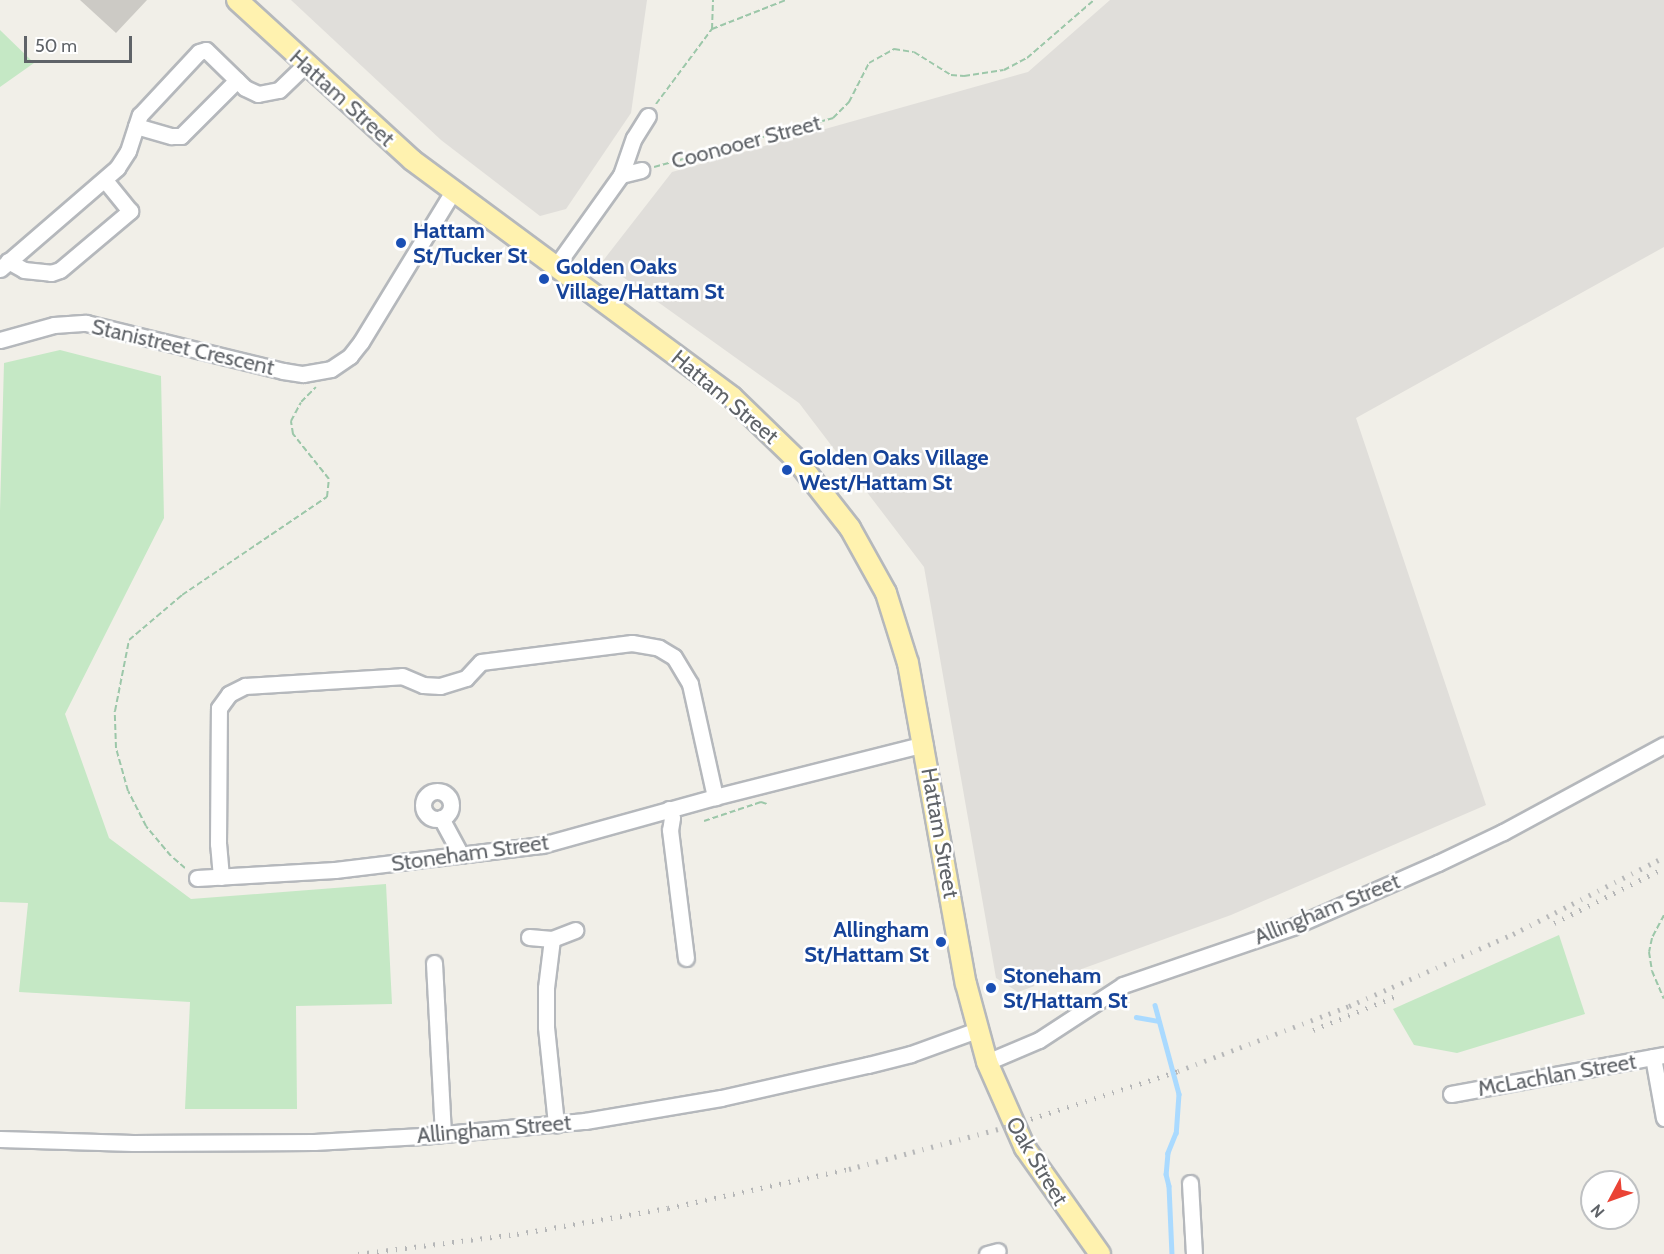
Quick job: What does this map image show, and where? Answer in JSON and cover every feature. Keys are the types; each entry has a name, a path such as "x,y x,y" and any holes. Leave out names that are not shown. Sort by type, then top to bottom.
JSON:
{"main road":[{"name":"Hattam Street","path":"237,0 388,140 453,191 732,397 795,458 834,506 875,569 891,604 908,663 966,984 987,1062"},
{"name":"Oak Street","path":"987,1062 1025,1148 1100,1254"}],"street":[{"path":"4,265 105,180 123,161 140,115 201,51 206,51 251,92 272,93 285,85 305,65"},
{"path":"136,126 172,136 181,136 237,80"},
{"path":"556,266 621,175 634,138 648,116"},
{"name":"Coonooer Street","path":"621,175 641,171"},
{"path":"4,265 51,273 60,270 78,255 130,211 105,180"},
{"path":"329,370 350,356 361,342 453,191"},
{"name":"Stanistreet Crescent","path":"0,340 54,325 86,323 293,373 303,374 329,370"},
{"path":"220,877 217,721 219,708 229,694 245,686 402,676 423,685 440,687 466,678 482,662 632,643 666,651 681,666 690,684 715,797"},
{"name":"Stoneham Street","path":"197,878 336,870 542,845 669,809 924,744"},
{"name":"Allingham Street","path":"987,1062 1039,1040 1124,985 1292,927 1418,872 1503,832 1664,745"},
{"path":"669,809 672,818 670,830 686,958"},
{"path":"441,818 461,855"},
{"path":"529,937 552,939 575,930"},
{"path":"552,939 546,987 546,1027 556,1124"},
{"path":"434,963 443,1134"},
{"name":"Allingham Street","path":"0,1139 133,1143 314,1142 556,1124 676,1107 755,1090 895,1058 977,1030"},
{"path":"1658,1056 1664,1118"},
{"name":"McLachlan Street","path":"1451,1094 1658,1056"},
{"path":"1190,1183 1194,1254"}],"path":[{"path":"712,29 713,0"},
{"path":"648,116 712,29 786,0"},
{"name":"Coonooer Street","path":"641,171 832,118 849,102 869,63 894,49 914,52 951,75 964,76 1004,70 1027,58 1094,0"},
{"path":"197,878 171,856 152,834 128,791 117,748 115,711 129,640 182,595 327,497 329,480 293,434 291,421 301,402 321,382 329,370"},
{"path":"704,821 761,802 767,804"},
{"path":"1664,915 1652,938 1649,952 1652,971 1664,999"}],"shaded area":[{"path":"291,0 647,0 631,113 566,209 540,216 441,140"},
{"path":"1110,0 1664,0 1664,247 1356,418 1486,805 1231,915 1018,992 996,978 924,567 799,403 602,262 672,172 1028,72"}],"green space":[{"path":"0,30 34,63 0,87"},
{"path":"60,350 161,376 164,518 65,714 109,838 191,899 386,884 392,1004 296,1006 297,1109 185,1109 190,1002 19,992 28,903 0,902 0,511 4,363"},
{"path":"1559,935 1585,1014 1457,1053 1414,1045 1393,1009"}],"building":[{"path":"80,0 147,0 116,33"}],"waterway":[{"path":"1155,1005 1179,1094 1176,1133 1168,1153 1166,1174 1169,1186 1172,1254"},
{"path":"1136,1017 1158,1021"}],"railway":[{"path":"358,1254 517,1234 668,1208 849,1169 1013,1125 1178,1071 1349,1006 1513,934 1664,857"},
{"path":"1554,923 1664,868"},
{"path":"1313,1030 1396,996"}],"place":[{"name":"Hattam St/Tucker St","path":"401,243"},
{"name":"Golden Oaks Village/Hattam St","path":"544,279"},
{"name":"Golden Oaks Village West/Hattam St","path":"787,470"},
{"name":"Allingham St/Hattam St","path":"941,942"},
{"name":"Stoneham St/Hattam St","path":"991,988"}]}
